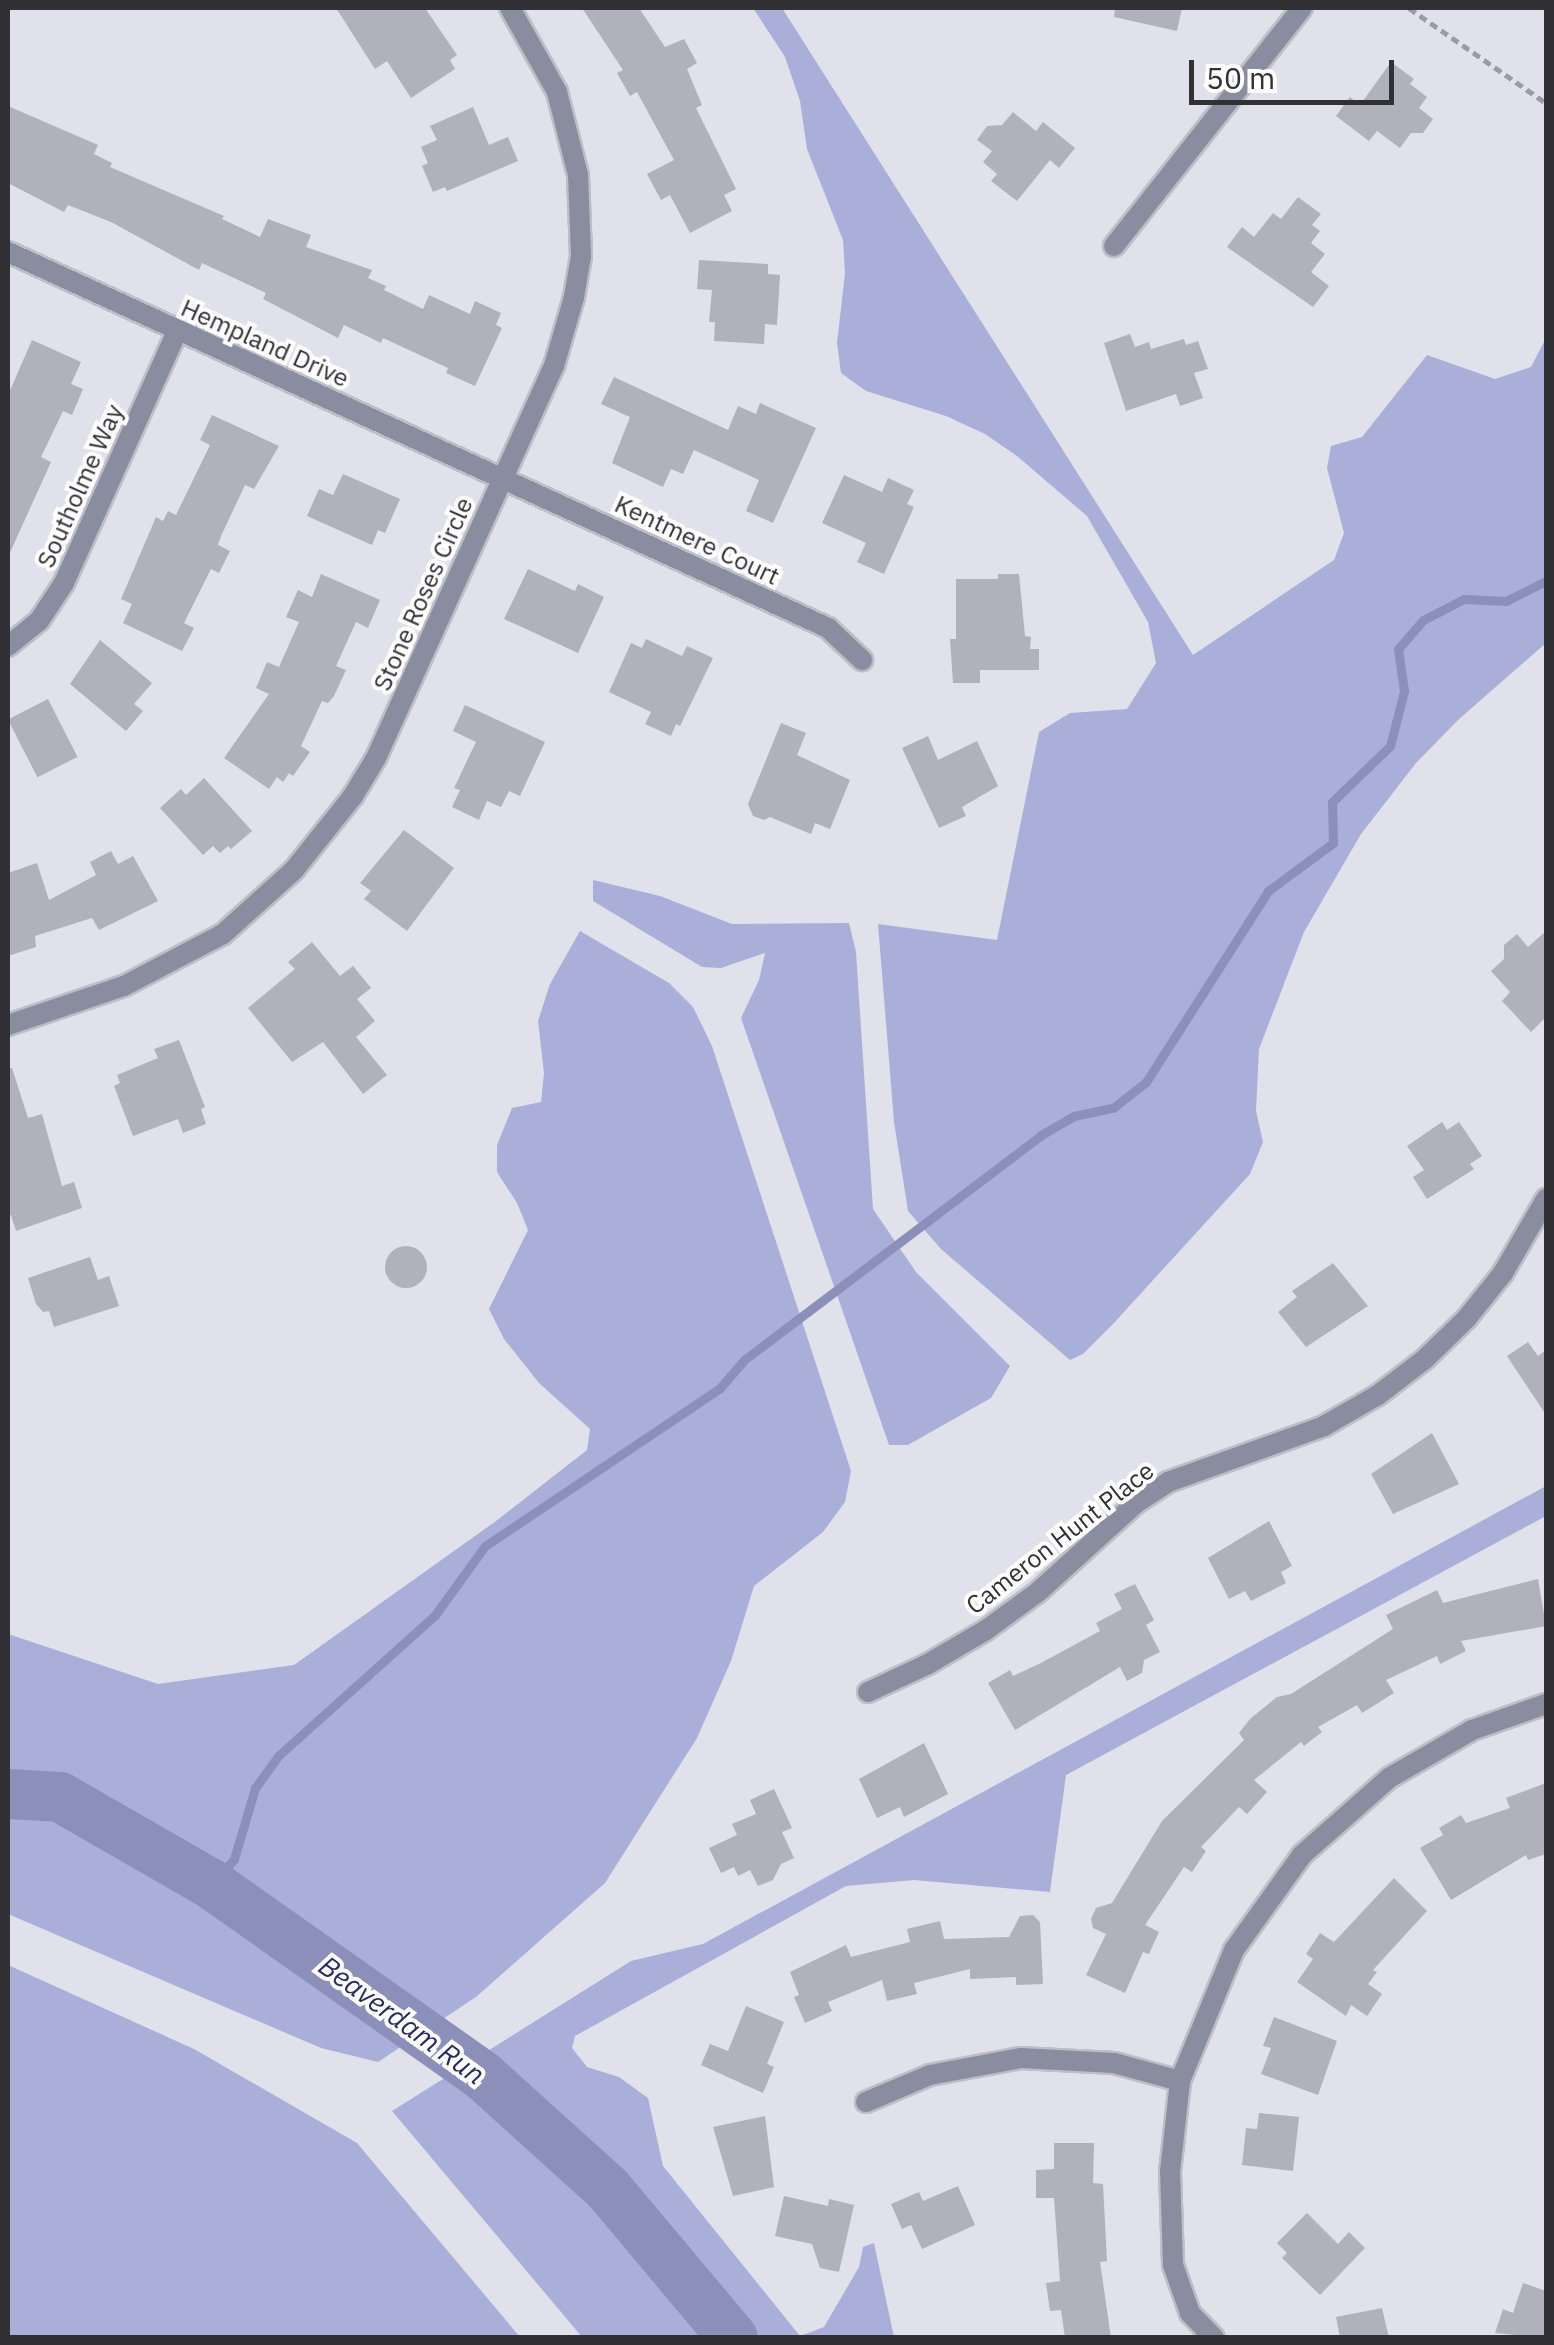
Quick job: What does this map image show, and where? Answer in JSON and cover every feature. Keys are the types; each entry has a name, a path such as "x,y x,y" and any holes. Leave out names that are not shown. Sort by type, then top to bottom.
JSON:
{"street":[{"name":"Stone Roses Circle","path":"8,1025 124,986 222,934 294,870 344,808 376,758 563,339 580,256 578,175 556,92 510,8"},
{"path":"1114,246 1302,8"},
{"name":"Hempland Drive","path":"8,252 504,478"},
{"name":"Southolme Way","path":"8,646 38,621 64,583 177,331"},
{"name":"Kentmere Court","path":"504,478 828,628 862,660"},
{"name":"Cameron Hunt Place","path":"868,1692 928,1664 986,1630 1038,1592 1136,1503 1168,1482 1324,1426 1378,1394 1425,1359 1467,1318 1504,1273 1546,1198"},
{"path":"1214,2338 1190,2313 1173,2266 1170,2172 1180,2081 1213,1992 1234,1950 1302,1856 1348,1811 1430,1751 1472,1730 1546,1704"},
{"path":"866,2102 930,2075 1021,2058 1114,2063 1180,2081"}],"path":[{"path":"1408,8 1546,103"}],"shaded area":[{"path":"753,8 782,8 1193,655 1334,560 1344,533 1327,468 1331,446 1362,437 1427,355 1495,379 1531,367 1544,342 1546,320 1546,643 1459,719 1416,763 1361,834 1304,932 1259,1049 1256,1111 1263,1142 1250,1174 1112,1325 1083,1354 1070,1360 941,1249 908,1211 894,1122 878,924 997,940 1039,732 1070,713 1127,709 1156,663 1148,622 1087,516 1017,456 985,434 946,416 866,391 841,373 837,343 845,273 843,240 807,149 800,101 785,57"},
{"path":"593,880 660,896 732,924 849,923 856,952 873,1209 916,1272 1010,1366 991,1398 908,1445 889,1445 741,1018 759,980 765,953 721,968 702,967 593,901"},
{"path":"580,931 669,983 693,1007 712,1046 851,1471 845,1502 823,1532 754,1586 731,1661 697,1738 605,1883 476,1997 378,2062 321,2048 8,1914 8,1634 158,1684 294,1665 496,1521 587,1450 590,1429 539,1383 504,1339 489,1309 528,1230 517,1203 497,1172 497,1145 512,1108 541,1102 544,1073 538,1021 550,984"},
{"path":"1546,1486 1546,1516 1066,1775 1050,1892 914,1880 846,1886 575,2036 572,2048 587,2067 619,2077 648,2098 663,2166 800,2336 824,2327 859,2267 863,2247 874,2243 894,2337 582,2337 392,2111 631,1961 703,1944"},
{"path":"8,1965 194,2049 357,2143 520,2337 8,2337"}],"building":[{"path":"336,8 425,8 457,55 450,60 455,69 411,98 387,61 375,69"},
{"path":"582,8 639,8 665,47 684,39 697,63 687,69 702,105 696,108 736,189 724,195 732,211 690,233 670,195 661,200 647,174 674,160 637,92 630,96 617,73 623,70"},
{"path":"1115,8 1182,8 1177,31 1114,17"},
{"path":"1391,62 1414,79 1410,84 1427,97 1419,108 1433,119 1423,133 1411,133 1400,148 1377,131 1369,141 1336,116 1350,97 1360,105"},
{"path":"8,106 98,145 94,154 112,163 110,167 224,216 222,219 260,237 268,219 311,235 306,247 372,270 368,278 423,309 429,295 470,314 475,301 501,313 496,325 502,328 475,386 446,373 448,368 383,338 381,343 344,325 338,338 263,299 266,293 202,263 199,270 111,222 68,205 64,212 8,183"},
{"path":"473,107 489,145 508,137 518,161 447,191 445,187 433,192 422,166 428,163 421,147 437,140 430,126"},
{"path":"1013,112 1036,131 1043,122 1075,148 1059,168 1050,160 1017,201 991,181 997,174 983,162 992,151 977,140 987,126 1002,125"},
{"path":"1298,197 1321,214 1312,225 1320,231 1311,243 1325,254 1311,272 1329,286 1313,307 1227,247 1242,227 1254,237 1273,213 1281,219"},
{"path":"699,260 768,264 768,274 780,275 777,325 765,324 764,344 714,341 715,322 709,322 712,290 697,289"},
{"path":"1130,334 1135,347 1149,342 1151,349 1184,339 1186,345 1198,341 1208,369 1194,373 1203,398 1180,406 1176,394 1126,411 1104,343"},
{"path":"32,340 81,362 71,384 83,389 72,415 63,411 41,457 51,462 8,557 8,395"},
{"path":"614,377 728,430 738,406 756,414 760,403 816,428 773,523 746,511 759,480 694,450 683,474 671,469 663,487 612,463 630,417 601,404"},
{"path":"212,415 279,446 254,489 245,485 218,545 230,551 219,573 211,569 184,623 194,628 182,651 123,623 132,604 121,599 156,517 163,521 168,511 176,515 210,445 200,440"},
{"path":"343,474 400,499 385,533 378,530 372,545 307,516 319,489 333,495"},
{"path":"844,475 882,492 888,478 914,490 907,504 914,507 884,574 857,562 866,543 822,523"},
{"path":"528,569 575,591 578,584 604,597 578,653 504,619"},
{"path":"321,574 380,600 368,628 356,622 336,666 346,670 334,696 328,703 322,701 301,746 310,752 293,776 289,773 283,782 277,777 269,789 224,758 269,694 256,688 267,662 279,667 299,622 286,617 298,590 312,597"},
{"path":"998,574 1019,574 1025,636 1031,637 1030,649 1039,649 1039,670 980,670 980,683 953,683 950,639 956,639 956,579 998,579"},
{"path":"646,639 682,656 687,646 713,658 680,726 676,724 671,736 645,724 651,712 609,692 631,643 642,648"},
{"path":"100,640 152,683 134,704 143,711 126,731 70,684"},
{"path":"48,699 78,757 37,777 8,719"},
{"path":"465,705 545,742 520,796 509,791 501,807 487,801 479,820 452,807 460,790 454,788 476,742 453,731"},
{"path":"781,723 806,733 797,755 850,780 830,829 815,823 811,834 770,817 764,820 753,816 748,804"},
{"path":"928,736 938,760 977,741 998,786 962,807 966,816 939,828 902,748"},
{"path":"204,778 252,831 231,849 228,846 220,853 213,846 203,855 160,808 181,789 186,795"},
{"path":"404,830 454,868 407,931 364,899 371,891 360,883"},
{"path":"111,851 118,864 133,856 158,901 99,930 92,918 35,936 36,947 8,956 8,873 37,863 49,900 96,875 90,862"},
{"path":"1546,931 1546,1017 1531,1032 1502,1001 1510,992 1491,971 1504,959 1504,945 1517,934 1528,947"},
{"path":"312,942 340,976 353,966 371,988 357,999 375,1021 356,1037 387,1075 363,1094 323,1042 292,1062 248,1008 295,969 288,962"},
{"path":"179,1040 205,1107 201,1109 206,1124 183,1133 178,1119 133,1136 114,1086 120,1083 117,1075 158,1058 154,1049"},
{"path":"8,1068 12,1068 28,1118 42,1114 62,1186 74,1182 82,1208 16,1231 11,1215 8,1216"},
{"path":"1442,1122 1447,1130 1459,1122 1482,1156 1470,1164 1474,1169 1427,1199 1413,1177 1424,1170 1407,1146"},
{"path":"406,1246 421,1252 427,1267 421,1282 406,1288 391,1282 385,1267 391,1252"},
{"path":"90,1257 98,1280 109,1276 119,1306 54,1327 49,1311 43,1312 36,1304 28,1278"},
{"path":"1333,1263 1368,1306 1306,1347 1278,1312 1297,1297 1292,1291"},
{"path":"1528,1342 1538,1356 1546,1350 1546,1415 1507,1356"},
{"path":"1432,1433 1459,1484 1393,1514 1371,1474"},
{"path":"1269,1521 1292,1566 1281,1572 1286,1583 1251,1601 1245,1591 1229,1599 1208,1558"},
{"path":"1538,1579 1546,1626 1461,1641 1466,1651 1440,1664 1437,1656 1386,1680 1394,1693 1362,1713 1357,1705 1318,1727 1322,1732 1304,1746 1301,1742 1254,1780 1267,1792 1247,1814 1239,1807 1201,1847 1206,1851 1192,1872 1184,1867 1145,1925 1159,1932 1149,1954 1143,1952 1125,1993 1086,1975 1106,1934 1093,1928 1091,1919 1096,1908 1112,1903 1162,1821 1244,1740 1239,1733 1250,1719 1277,1697 1291,1694 1393,1629 1386,1615 1437,1590 1443,1603"},
{"path":"1135,1584 1154,1620 1146,1625 1160,1652 1144,1660 1142,1673 1127,1681 1120,1667 1015,1730 988,1683 1010,1670 1013,1676 1039,1664 1100,1631 1096,1623 1122,1609 1114,1594"},
{"path":"924,1743 948,1794 904,1817 900,1807 877,1818 859,1779"},
{"path":"1546,1783 1546,1854 1528,1860 1526,1855 1451,1900 1420,1848 1443,1835 1439,1828 1461,1815 1466,1823 1510,1808 1506,1798"},
{"path":"774,1789 792,1828 782,1832 794,1858 781,1864 773,1880 758,1886 750,1870 738,1876 734,1867 721,1873 709,1848 737,1835 732,1824 756,1814 750,1800"},
{"path":"1394,1878 1427,1911 1373,1970 1377,1972 1368,1984 1382,1994 1367,2016 1351,2005 1346,2016 1297,1982 1313,1959 1306,1954 1320,1933 1334,1942"},
{"path":"1033,1915 1040,1922 1043,1984 1016,1985 1016,1977 970,1979 970,1969 914,1983 917,1994 887,2001 882,1980 828,2002 832,2011 805,2023 794,1997 799,1995 790,1972 846,1945 851,1957 910,1942 907,1929 940,1921 944,1939 1009,1937 1020,1916"},
{"path":"746,2006 784,2022 767,2064 774,2067 763,2093 701,2065 710,2044 728,2051"},
{"path":"1274,2017 1337,2041 1318,2095 1261,2074 1271,2048 1263,2046"},
{"path":"1259,2113 1299,2117 1293,2171 1242,2165 1246,2128 1257,2129"},
{"path":"765,2116 774,2187 733,2196 713,2127"},
{"path":"1054,2143 1094,2143 1093,2183 1103,2184 1107,2261 1100,2262 1111,2338 1065,2338 1061,2310 1050,2311 1046,2283 1060,2281 1054,2198 1036,2198 1036,2170 1054,2169"},
{"path":"958,2186 975,2225 922,2249 911,2225 902,2229 891,2204 919,2192 923,2201"},
{"path":"784,2196 828,2206 829,2199 854,2205 839,2272 820,2268 812,2244 775,2236"},
{"path":"1307,2213 1338,2244 1349,2232 1365,2248 1320,2295 1282,2258 1287,2253 1277,2243"},
{"path":"1523,2283 1546,2291 1546,2338 1495,2333 1503,2309 1513,2313"},
{"path":"1382,2308 1389,2338 1340,2338 1336,2317"}],"waterway":[{"path":"211,1884 234,1859 255,1788 278,1756 435,1615 485,1546 719,1389 744,1360 1041,1135 1074,1116 1113,1108 1146,1082 1268,891 1333,843 1332,802 1390,746 1404,691 1398,649 1423,620 1464,599 1506,601 1546,581"},
{"name":"Beaverdam Run","path":"8,1794 60,1797 211,1884 483,2076 608,2189 733,2338"}]}
